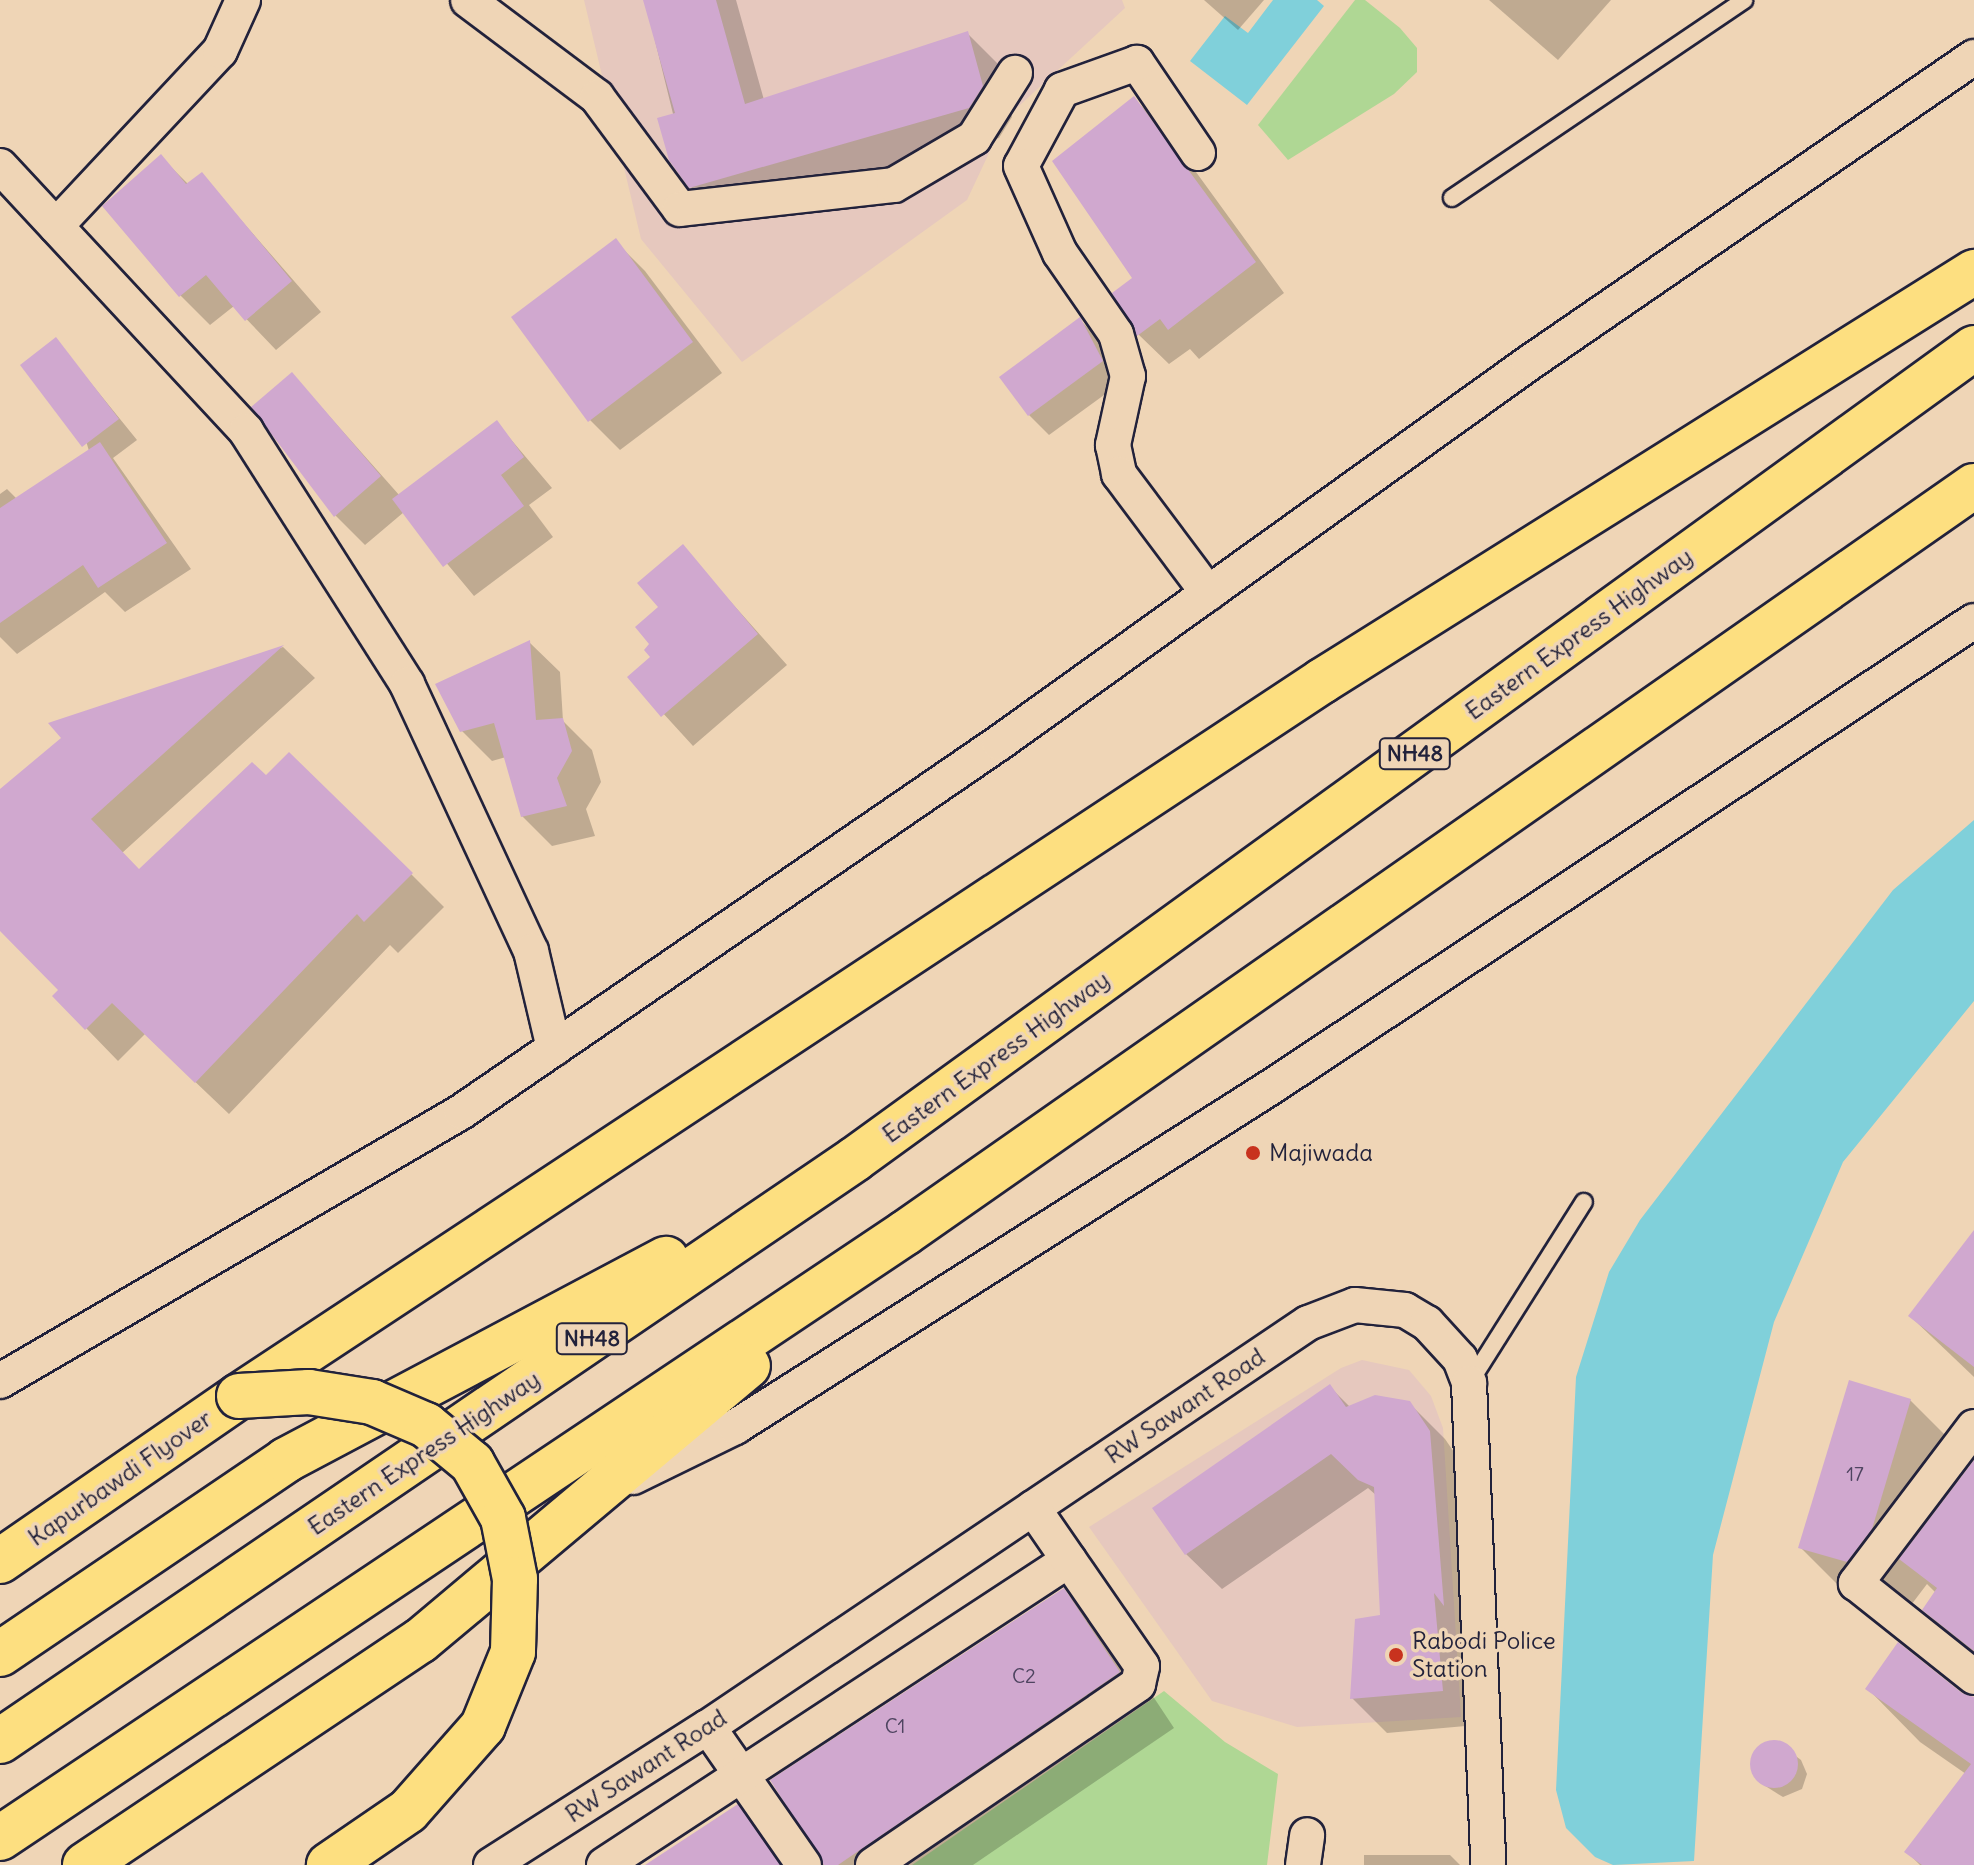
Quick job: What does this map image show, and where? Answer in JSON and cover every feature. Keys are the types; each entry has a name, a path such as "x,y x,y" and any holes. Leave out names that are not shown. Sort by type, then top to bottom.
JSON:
{"highway":[{"name":"Kapurbawdi Flyover","path":"0,1561 239,1396 1322,681 1974,272"},
{"name":"Eastern Express Highway","path":"0,1741 855,1159 1974,348"},
{"path":"0,1838 377,1582 905,1233 1974,486"},
{"path":"0,1654 286,1460 855,1159"},
{"path":"85,1865 420,1641 905,1233"},
{"path":"239,1396 309,1392 372,1402 426,1425 472,1463 506,1533 515,1579 513,1652 483,1726 408,1811 329,1865"}],"street":[{"path":"56,226 220,51 243,0"},
{"path":"468,0 597,97 680,209 894,185 974,138 1015,73"},
{"path":"0,1381 461,1112 1208,593 1529,363 1974,57"},
{"path":"1198,153 1137,63 1062,90 1021,166 1060,253 1116,334 1128,376 1113,445 1119,474 1208,593"},
{"path":"0,166 246,431 407,684 531,951 554,1048"},
{"path":"592,1496 735,1427 1271,1087 1974,621"},
{"name":"RW Sawant Road","path":"491,1865 708,1727 1331,1311 1355,1305 1405,1310 1446,1339 1469,1383 1488,1865"},
{"path":"1974,1427 1856,1583 1974,1677"},
{"path":"873,1865 1138,1684 1142,1666 1033,1508"},
{"path":"604,1865 1069,1560"},
{"path":"708,1727 804,1865"}],"lane":[{"path":"1452,198 1744,0"},
{"path":"1469,1383 1584,1202"}],"shaded area":[{"path":"584,0 1122,0 1125,8 1005,119 967,200 742,362 641,239"},
{"path":"1362,1360 1409,1370 1431,1396 1443,1428 1461,1717 1297,1727 1212,1701 1089,1527 1341,1368"}],"green space":[{"path":"1355,0 1365,0 1400,28 1417,48 1417,72 1394,94 1288,160 1258,125"},
{"path":"1164,1691 1225,1742 1278,1774 1267,1865 912,1865"}],"water":[{"path":"1273,0 1317,0 1324,6 1247,105 1190,61 1225,16 1248,33"},
{"path":"1974,820 1974,1001 1843,1162 1774,1322 1713,1555 1694,1861 1613,1865 1595,1857 1566,1828 1556,1790 1576,1377 1609,1272 1640,1220 1893,890"}],"building":[{"path":"643,0 716,0 745,104 968,31 983,86 969,108 689,188 669,160 657,118 675,113"},
{"path":"1134,96 1256,262 1168,330 1160,319 1137,336 1112,293 1132,278 1052,161"},
{"path":"161,154 186,184 202,172 292,281 245,321 206,275 179,297 102,206"},
{"path":"616,238 693,342 588,422 511,317"},
{"path":"1080,317 1103,361 1028,416 999,377"},
{"path":"56,337 119,419 82,447 20,365"},
{"path":"292,372 381,476 334,517 251,407"},
{"path":"497,420 524,457 501,475 524,506 443,567 392,499"},
{"path":"100,442 167,543 98,588 83,565 0,623 0,508"},
{"path":"683,544 758,634 661,717 627,677 650,657 644,650 649,644 635,627 658,607 637,583"},
{"path":"530,640 536,720 563,718 572,751 557,778 567,806 521,817 494,723 460,732 435,684"},
{"path":"284,645 91,819 139,869 252,762 266,775 289,752 413,873 364,922 357,914 195,1083 112,1003 85,1030 52,996 58,990 0,931 0,789 61,738 48,723"},
{"path":"1974,1230 1974,1367 1908,1316"},
{"path":"1849,1380 1911,1399 1872,1529 1847,1562 1798,1548"},
{"path":"1330,1384 1346,1407 1375,1395 1410,1401 1430,1431 1444,1606 1434,1593 1443,1691 1350,1699 1355,1619 1380,1615 1374,1487 1358,1480 1331,1454 1185,1555 1152,1508"},
{"path":"1974,1460 1974,1651 1922,1610 1937,1588 1899,1559"},
{"path":"1064,1588 1120,1672 838,1865 824,1865 770,1780"},
{"path":"1898,1642 1962,1693 1974,1697 1974,1865 1922,1865 1904,1852 1971,1764 1865,1689"},
{"path":"1774,1740 1783,1741 1791,1747 1797,1755 1797,1773 1791,1781 1783,1787 1774,1788 1765,1787 1757,1781 1751,1773 1750,1764 1751,1755 1757,1747 1765,1741"},
{"path":"738,1804 780,1865 645,1865"}],"place":[{"name":"Majiwada","path":"1253,1153"},
{"name":"Rabodi Police Station","path":"1396,1655"}]}
